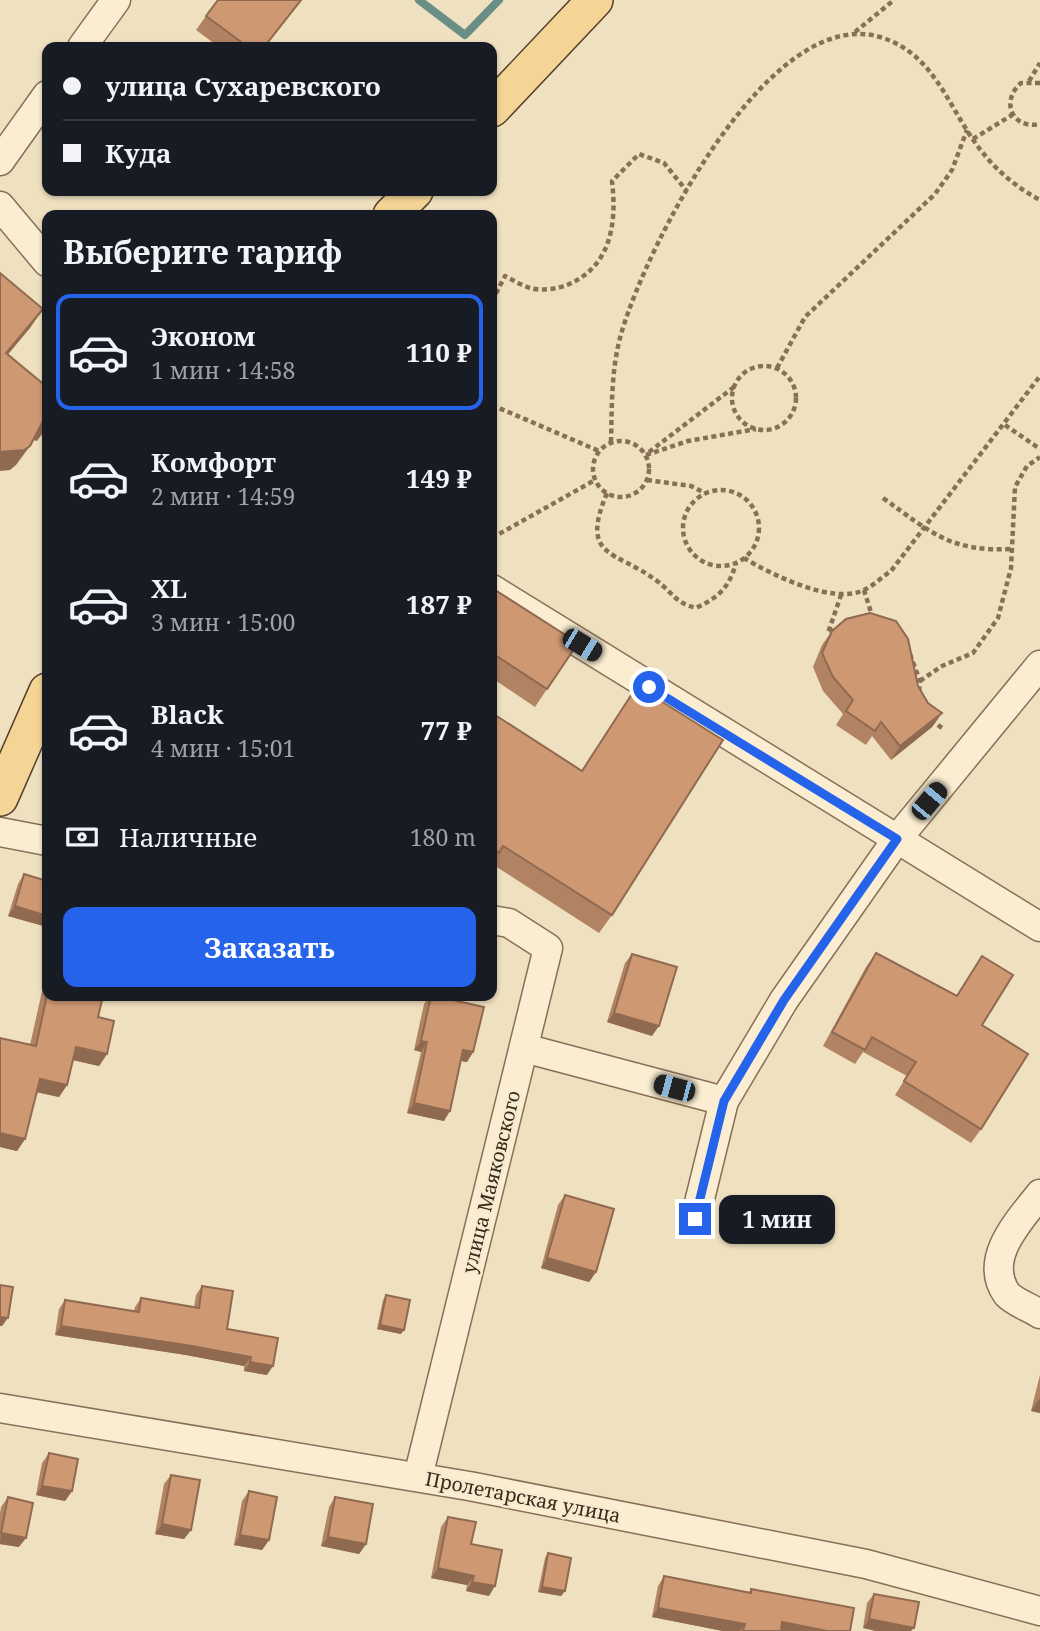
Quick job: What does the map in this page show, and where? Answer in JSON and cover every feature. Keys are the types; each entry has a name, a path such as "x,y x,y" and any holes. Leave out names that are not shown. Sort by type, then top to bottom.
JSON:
{"main road":[{"path":"497,104 595,0"},
{"path":"396,210 410,196"},
{"path":"0,798 42,702"}],"street":[{"path":"86,42 116,0"},
{"path":"0,161 42,102"},
{"path":"0,206 42,256"},
{"path":"497,592 1040,928"},
{"path":"695,1219 724,1101 784,1000 897,839 1040,665"},
{"path":"0,832 42,840"},
{"name":"улица Маяковского","path":"418,1477 548,948 509,923 497,921"},
{"path":"524,1048 724,1101"},
{"path":"1040,1194 1007,1237 998,1271 1008,1296 1040,1314"},
{"name":"Пролетарская улица","path":"0,1408 418,1477 866,1564 1040,1611"}],"path":[{"path":"611,442 613,375 622,331 652,256 686,190 726,127 766,82 819,44 854,32 894,0"},
{"path":"854,32 881,37 908,51 936,77 967,130 996,168 1040,200"},
{"path":"1030,81 1040,63"},
{"path":"1040,82 1030,81 1014,89 1009,106 1012,115 1022,124 1040,124"},
{"path":"973,139 1012,115"},
{"path":"777,368 806,317 935,194 952,170 967,130"},
{"path":"497,291 505,276 532,289 559,288 582,278 604,257 612,233 612,181 639,154 664,163 686,190"},
{"path":"752,368 777,368 792,382 796,394 795,408 788,419 777,427 688,441 646,455 734,386 741,375 752,368"},
{"path":"744,558 765,570 841,595 863,590 891,571 1040,376"},
{"path":"734,386 733,404 736,413 741,420 757,429"},
{"path":"497,406 599,451"},
{"path":"1005,425 1040,449"},
{"path":"611,442 631,442 646,455 649,463 647,480 630,496 607,493 595,480 593,465 599,451 611,442"},
{"path":"920,681 942,666 973,653 998,618 1012,549 1015,487 1027,466 1040,457"},
{"path":"497,535 595,480"},
{"path":"647,480 683,484 705,493"},
{"path":"729,490 750,502 759,525 753,549 736,563 724,566 701,561 685,543 683,520 695,499 705,493 729,490"},
{"path":"607,493 599,512 596,534 608,554 657,581 678,603 696,608 717,598 731,581 736,563"},
{"path":"883,498 947,541 977,551 1012,549"},
{"path":"863,590 875,626 867,624"},
{"path":"840,627 828,633 841,595"},
{"path":"907,650 920,681 919,700"},
{"path":"921,713 942,728"}],"building":[{"path":"218,0 301,0 268,42 241,42 206,16"},
{"path":"0,273 42,308 6,353 42,383 42,423 30,446 24,450 0,452"},
{"path":"497,591 578,643 547,689 497,656"},
{"path":"870,613 896,621 908,639 918,686 928,703 942,713 900,746 881,722 875,731 846,711 853,700 833,677 822,653 832,631 846,619"},
{"path":"637,686 723,740 612,915 503,846 499,853 497,852 497,716 582,771"},
{"path":"24,874 42,879 42,914 15,906"},
{"path":"876,953 957,996 982,956 1013,975 982,1025 1028,1054 981,1129 904,1081 916,1062 872,1037 865,1050 832,1032"},
{"path":"632,954 677,967 659,1026 614,1013"},
{"path":"46,1001 102,1001 98,1017 114,1021 107,1054 76,1047 67,1085 40,1079 25,1139 0,1133 0,1038 36,1046"},
{"path":"430,1001 457,1001 484,1007 473,1052 463,1050 450,1111 414,1103 427,1042 421,1041"},
{"path":"565,1195 614,1209 596,1272 547,1258"},
{"path":"0,1285 13,1287 8,1318 0,1317"},
{"path":"202,1286 233,1291 227,1329 278,1338 273,1366 250,1362 251,1357 61,1326 65,1300 139,1312 141,1298 199,1308"},
{"path":"386,1295 410,1300 404,1330 380,1325"},
{"path":"49,1453 78,1459 72,1491 42,1486"},
{"path":"171,1475 200,1480 191,1530 162,1524"},
{"path":"249,1491 277,1497 269,1540 240,1535"},
{"path":"8,1497 33,1503 26,1538 1,1533"},
{"path":"335,1497 373,1504 366,1544 328,1537"},
{"path":"448,1517 476,1522 471,1544 502,1550 495,1586 472,1582 474,1576 438,1568"},
{"path":"548,1553 571,1558 565,1591 542,1587"},
{"path":"664,1576 751,1593 751,1589 854,1608 850,1631 827,1631 782,1622 781,1631 743,1631 745,1624 658,1608"},
{"path":"874,1594 919,1602 914,1628 869,1619"}],"waterway":[{"path":"419,0 465,35 499,0"}],"route":[{"path":"649,687 897,839 784,1000 744,1072 724,1101 695,1219"}]}
